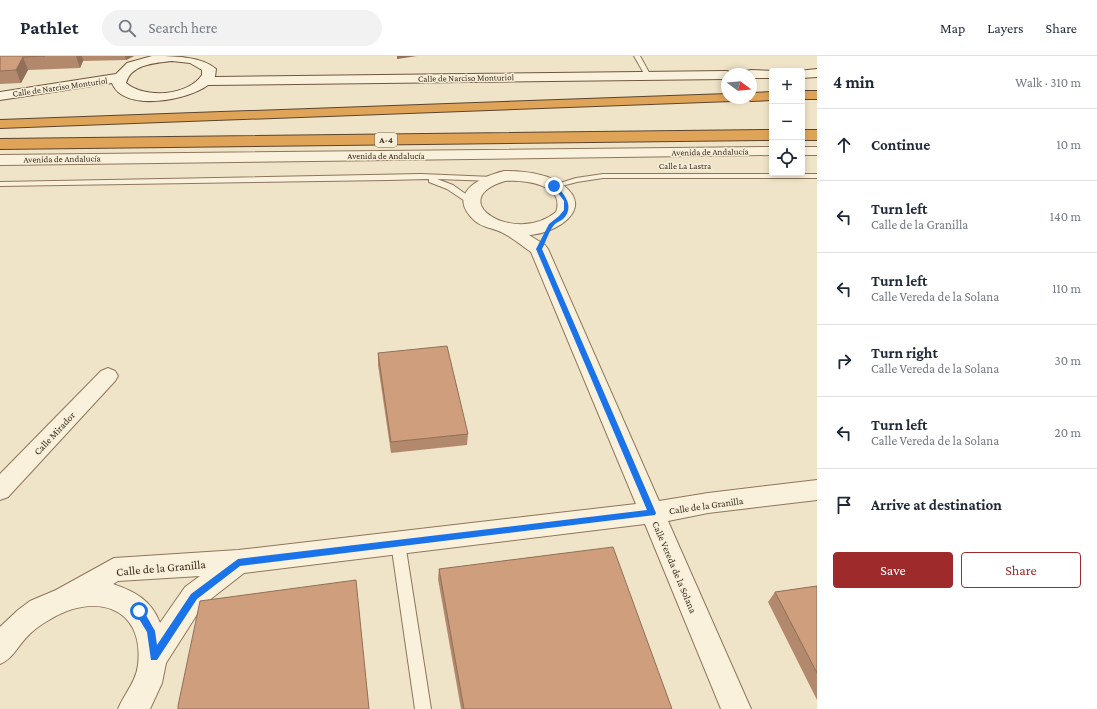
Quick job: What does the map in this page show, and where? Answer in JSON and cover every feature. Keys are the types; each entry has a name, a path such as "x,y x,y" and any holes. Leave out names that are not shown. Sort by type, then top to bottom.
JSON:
{"highway":[{"path":"805,95 817,95"},
{"path":"757,97 769,96"},
{"path":"0,124 721,98"},
{"name":"A-4","path":"0,130 769,121"},
{"name":"A-4","path":"0,144 769,135"},
{"path":"805,135 817,135"}],"street":[{"path":"172,57 187,57 196,60 208,69 209,75 206,81 187,92 173,96 151,97 132,94 123,90 119,84 119,78 129,69 145,62 172,57"},
{"path":"757,74 769,74"},
{"path":"805,74 817,74"},
{"name":"Calle de Narciso Monturiol","path":"206,81 721,75"},
{"name":"Calle de Narciso Monturiol","path":"0,96 119,78"},
{"name":"Avenida de Andalucía","path":"0,160 769,151"},
{"path":"805,151 817,151"},
{"path":"507,228 531,229 552,224 561,217 566,210 566,201 562,193 554,186 543,181 517,176 493,179 476,188 472,195 471,202 475,210 482,218 507,228 539,249 552,224"},
{"name":"Calle Vereda de la Solana","path":"539,249 736,709"},
{"name":"Calle Mirador","path":"0,490 108,376"},
{"name":"Calle de la Granilla","path":"66,598 114,570 238,562 652,513 708,503 817,490"},
{"name":"Calle de la Granilla","path":"132,709 148,683 194,596 238,562"},
{"path":"0,650 21,624 43,608 66,598 94,594 119,598 139,611 151,631 148,683"}],"lane":[{"path":"637,56 648,76"},
{"name":"Avenida de Andalucía","path":"0,184 388,178 420,176 493,179"},
{"name":"Avenida de Andalucía","path":"420,176 450,186 471,202"},
{"name":"Calle La Lastra","path":"554,186 576,180 603,176 817,176"},
{"path":"398,543 423,709"}],"building":[{"path":"0,56 45,56 23,57 16,70 0,71"},
{"path":"447,346 468,434 391,442 378,353"},
{"path":"613,547 672,709 464,709 439,569"},
{"path":"356,580 369,709 178,709 200,601"},
{"path":"817,586 817,673 775,592"}],"route":[{"path":"139,611 151,631 154,657 194,596 238,562 652,513 565,313 539,249 552,224 561,217 566,210 566,201 562,193 554,186"}]}
